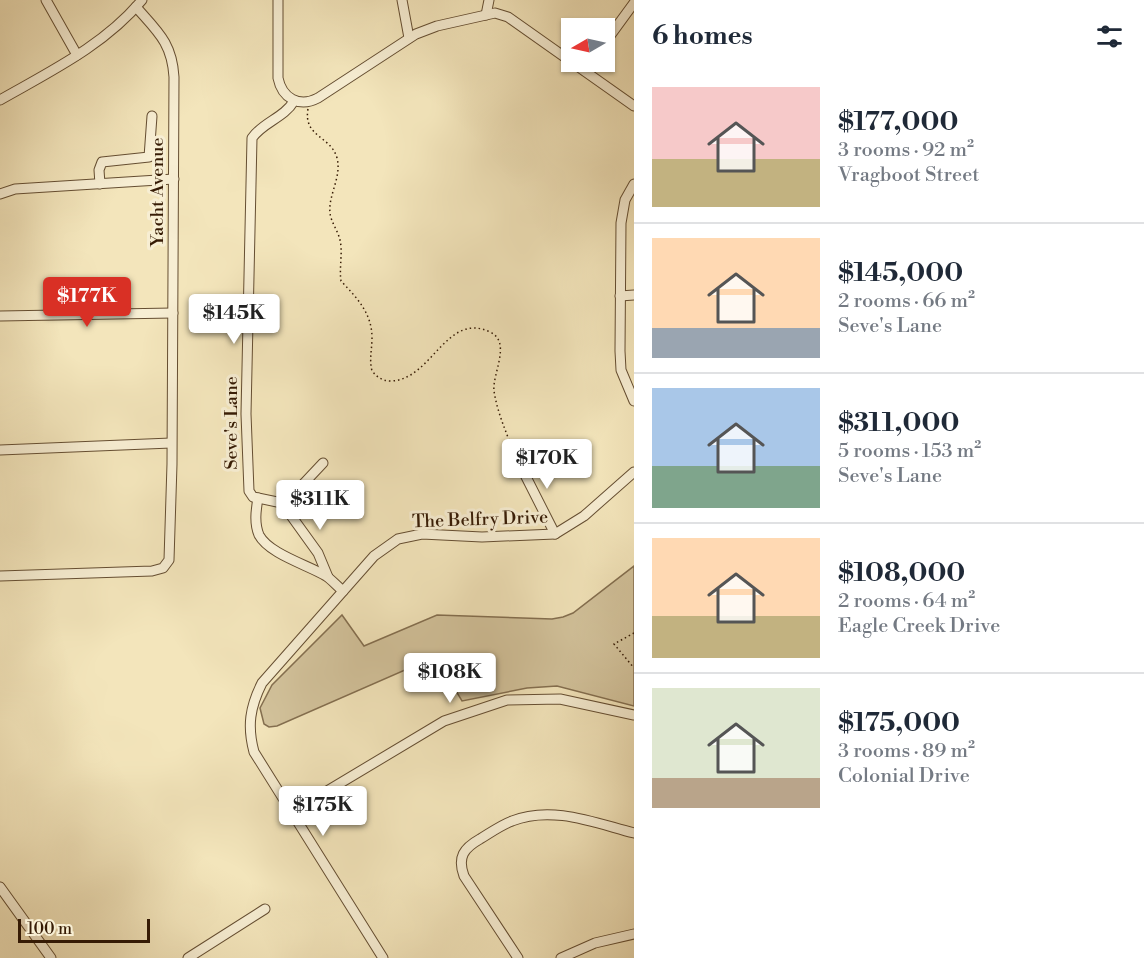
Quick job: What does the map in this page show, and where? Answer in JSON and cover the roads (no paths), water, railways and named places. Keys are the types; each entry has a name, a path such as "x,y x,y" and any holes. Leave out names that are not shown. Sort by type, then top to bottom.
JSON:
{"street":[{"path":"46,0 77,55"},
{"path":"278,0 278,78 280,87 294,101 309,103 409,38 437,26 495,13 508,17 561,55"},
{"path":"402,0 409,38"},
{"path":"486,15 489,0"},
{"path":"615,29 634,3"},
{"path":"0,100 77,55 139,4"},
{"name":"Yacht Avenue","path":"0,576 144,572 163,568 169,560 174,77 171,52 139,4"},
{"path":"585,72 634,106"},
{"name":"Seve's Lane","path":"258,498 249,491 247,448 252,138 256,132 288,111 294,101"},
{"path":"99,184 102,162 149,157 152,116"},
{"path":"0,195 15,189 174,179"},
{"path":"634,184 622,210 620,296 621,370 634,401"},
{"path":"620,296 634,295"},
{"path":"0,316 173,313"},
{"path":"0,450 171,443"},
{"path":"516,457 555,534"},
{"path":"282,503 291,497 323,463"},
{"name":"The Belfry Drive","path":"292,812 254,752 249,735 249,719 253,701 262,683 374,556 388,544 422,534 532,537 555,534 584,516 634,472"},
{"path":"328,577 318,553 282,503 258,498 255,513 262,539 279,552 328,577 343,591"},
{"path":"383,958 292,812 444,721 507,700 560,699 634,715"},
{"path":"518,958 464,876 460,866 461,857 467,846 511,821 536,814 557,814 634,833"},
{"path":"0,887 51,958"},
{"path":"188,958 265,909"},
{"path":"561,958 595,943 634,934"}]}
